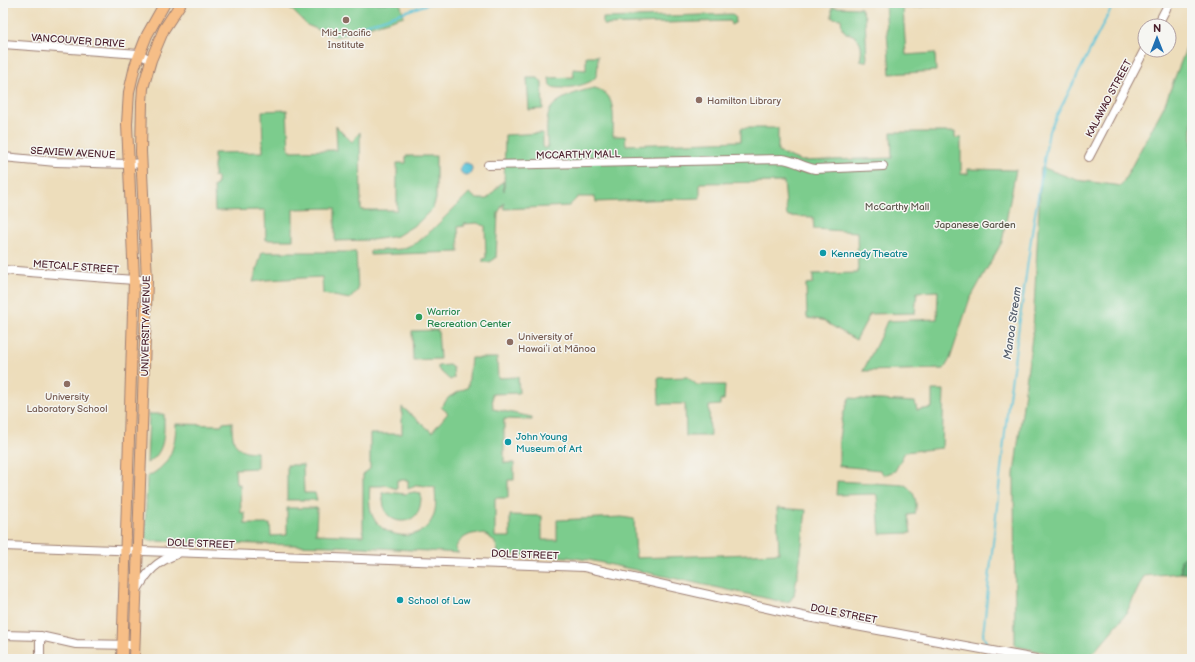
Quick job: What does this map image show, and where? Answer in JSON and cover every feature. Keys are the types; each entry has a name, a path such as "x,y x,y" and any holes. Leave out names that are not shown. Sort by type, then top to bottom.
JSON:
{"main road":[{"name":"UNIVERSITY AVENUE","path":"122,659 134,280 127,124 129,92 139,54 147,35 165,3"},
{"name":"UNIVERSITY AVENUE","path":"134,659 147,280 141,125 143,88 151,60 164,29 181,3"}],"street":[{"path":"1161,18 1169,3"},
{"name":"VANCOUVER DRIVE","path":"3,44 139,54 151,60"},
{"name":"KALAWAO STREET","path":"1089,157 1140,58"},
{"name":"SEAVIEW AVENUE","path":"3,158 56,162 142,163"},
{"name":"MCCARTHY MALL","path":"488,165 782,159 794,161 815,169 883,166"},
{"name":"METCALF STREET","path":"3,270 147,280"},
{"name":"DOLE STREET","path":"3,546 584,567 802,616 1036,659"},
{"path":"137,590 156,564 165,558 179,553"},
{"path":"3,635 40,636 76,644 135,645"},
{"path":"40,636 40,659"}],"green space":[{"name":"Mid-Pacific Institute","path":"285,3 400,3 404,16 336,37 307,25"},
{"path":"885,3 946,3 946,5 903,8 906,55 935,53 936,71 890,74"},
{"path":"832,7 861,8 865,17 867,61 860,61 861,47 858,39 851,34 846,33 842,28 841,19 832,18"},
{"path":"732,14 736,18 735,23 731,25 730,21 603,25 603,18"},
{"path":"1192,33 1192,555 1181,559 1181,573 1144,576 1126,614 1088,659 1076,659 1015,646 1014,474 1033,329 1041,167 1077,180 1121,186 1164,106"},
{"path":"586,56 598,56 595,78 591,81 573,87 560,88 550,86 549,78 574,77 573,69 586,70"},
{"path":"527,78 538,78 542,83 543,109 529,110"},
{"name":"McCarthy Mall","path":"595,88 603,91 608,96 613,112 613,136 625,136 626,145 741,141 741,128 778,128 778,152 801,161 892,158 891,132 955,132 955,138 961,138 961,174 968,174 968,169 1016,170 1002,242 969,301 950,359 944,369 863,371 887,321 937,319 938,291 917,292 915,313 870,314 856,340 822,320 807,318 806,284 813,283 813,274 858,273 857,232 814,229 813,217 787,216 784,182 700,183 700,198 596,202 595,197 578,197 569,206 504,209 504,203 498,213 496,258 490,262 483,262 483,259 486,258 485,226 477,223 464,224 464,226 458,227 459,252 370,255 370,251 402,249 418,242 469,193 477,199 487,199 503,181 504,191 505,135 543,133 543,148 548,148 547,123 549,112 552,107 562,99"},
{"path":"287,110 289,151 337,150 336,126 352,142 360,132 361,210 397,210 397,163 406,163 406,156 436,156 436,199 433,208 418,223 397,236 372,240 335,241 335,208 293,209 293,240 266,240 265,210 215,211 214,186 217,185 217,177 214,177 214,153 263,152 262,111"},
{"path":"262,252 356,252 358,290 350,299 323,294 322,277 253,282"},
{"path":"438,330 440,359 413,360 412,331"},
{"path":"471,358 497,358 498,378 518,377 519,393 492,394 493,409 532,417 532,420 504,419 504,463 514,463 514,480 508,480 508,498 495,498 495,537 510,537 510,515 542,516 542,540 557,540 557,520 622,517 634,519 636,558 779,553 777,508 806,510 794,595 790,601 784,602 589,560 567,557 498,554 492,539 487,535 480,534 473,534 460,542 455,549 459,553 363,547 153,541 146,538 147,477 161,467 170,455 174,441 176,424 222,425 223,423 232,422 234,440 239,448 249,452 257,452 257,468 235,469 236,484 240,484 241,513 245,513 245,524 270,524 271,536 287,535 287,508 317,508 316,534 363,536 363,474 370,469 370,434 402,434 402,407 432,432 448,413 441,407 449,397 468,387","holes":["397,480 408,480 408,489 418,485 435,487 435,511 430,523 423,530 414,534 395,534 386,531 373,517 369,494 370,486 385,485 397,489"]},
{"path":"449,365 453,368 454,378 450,380 438,369 438,366"},
{"path":"687,377 697,385 725,385 724,400 720,400 720,405 709,406 710,436 686,436 685,404 659,404 658,378"},
{"path":"932,390 944,390 942,448 905,452 895,471 884,475 880,470 839,466 839,438 843,415 849,398 915,402 917,410 932,408"},
{"path":"149,414 164,414 164,435 158,454 147,463"},
{"path":"287,465 303,465 304,493 315,493 317,500 287,500"},
{"path":"837,481 905,485 913,494 916,502 915,514 908,515 911,533 880,534 876,494 836,495"},
{"path":"388,492 405,494 414,492 421,493 420,507 416,515 405,521 396,520 389,516 384,507 382,493"},
{"path":"1191,555 1192,574 1181,573 1181,559"}],"water":[{"path":"466,163 470,165 472,169 470,173 466,175 462,173 460,169 462,165"}],"waterway":[{"path":"329,31 353,29 431,3"},
{"name":"Manoa Stream","path":"988,647 983,635 1008,405 1032,232 1049,131 1114,3"},
{"name":"Manoa Stream","path":"990,653 993,659"}],"place":[{"name":"Mid-Pacific Institute","path":"346,20"},
{"name":"Hamilton Library","path":"699,100"},
{"name":"Kennedy Theatre","path":"823,253"},
{"name":"Warrior Recreation Center","path":"419,317"},
{"name":"University of Hawaiʻi at Mānoa","path":"510,342"},
{"name":"University Laboratory School","path":"67,384"},
{"name":"John Young Museum of Art","path":"508,442"},
{"name":"School of Law","path":"400,600"}],"park label":[{"name":"Japanese Garden","path":"975,224"}]}
